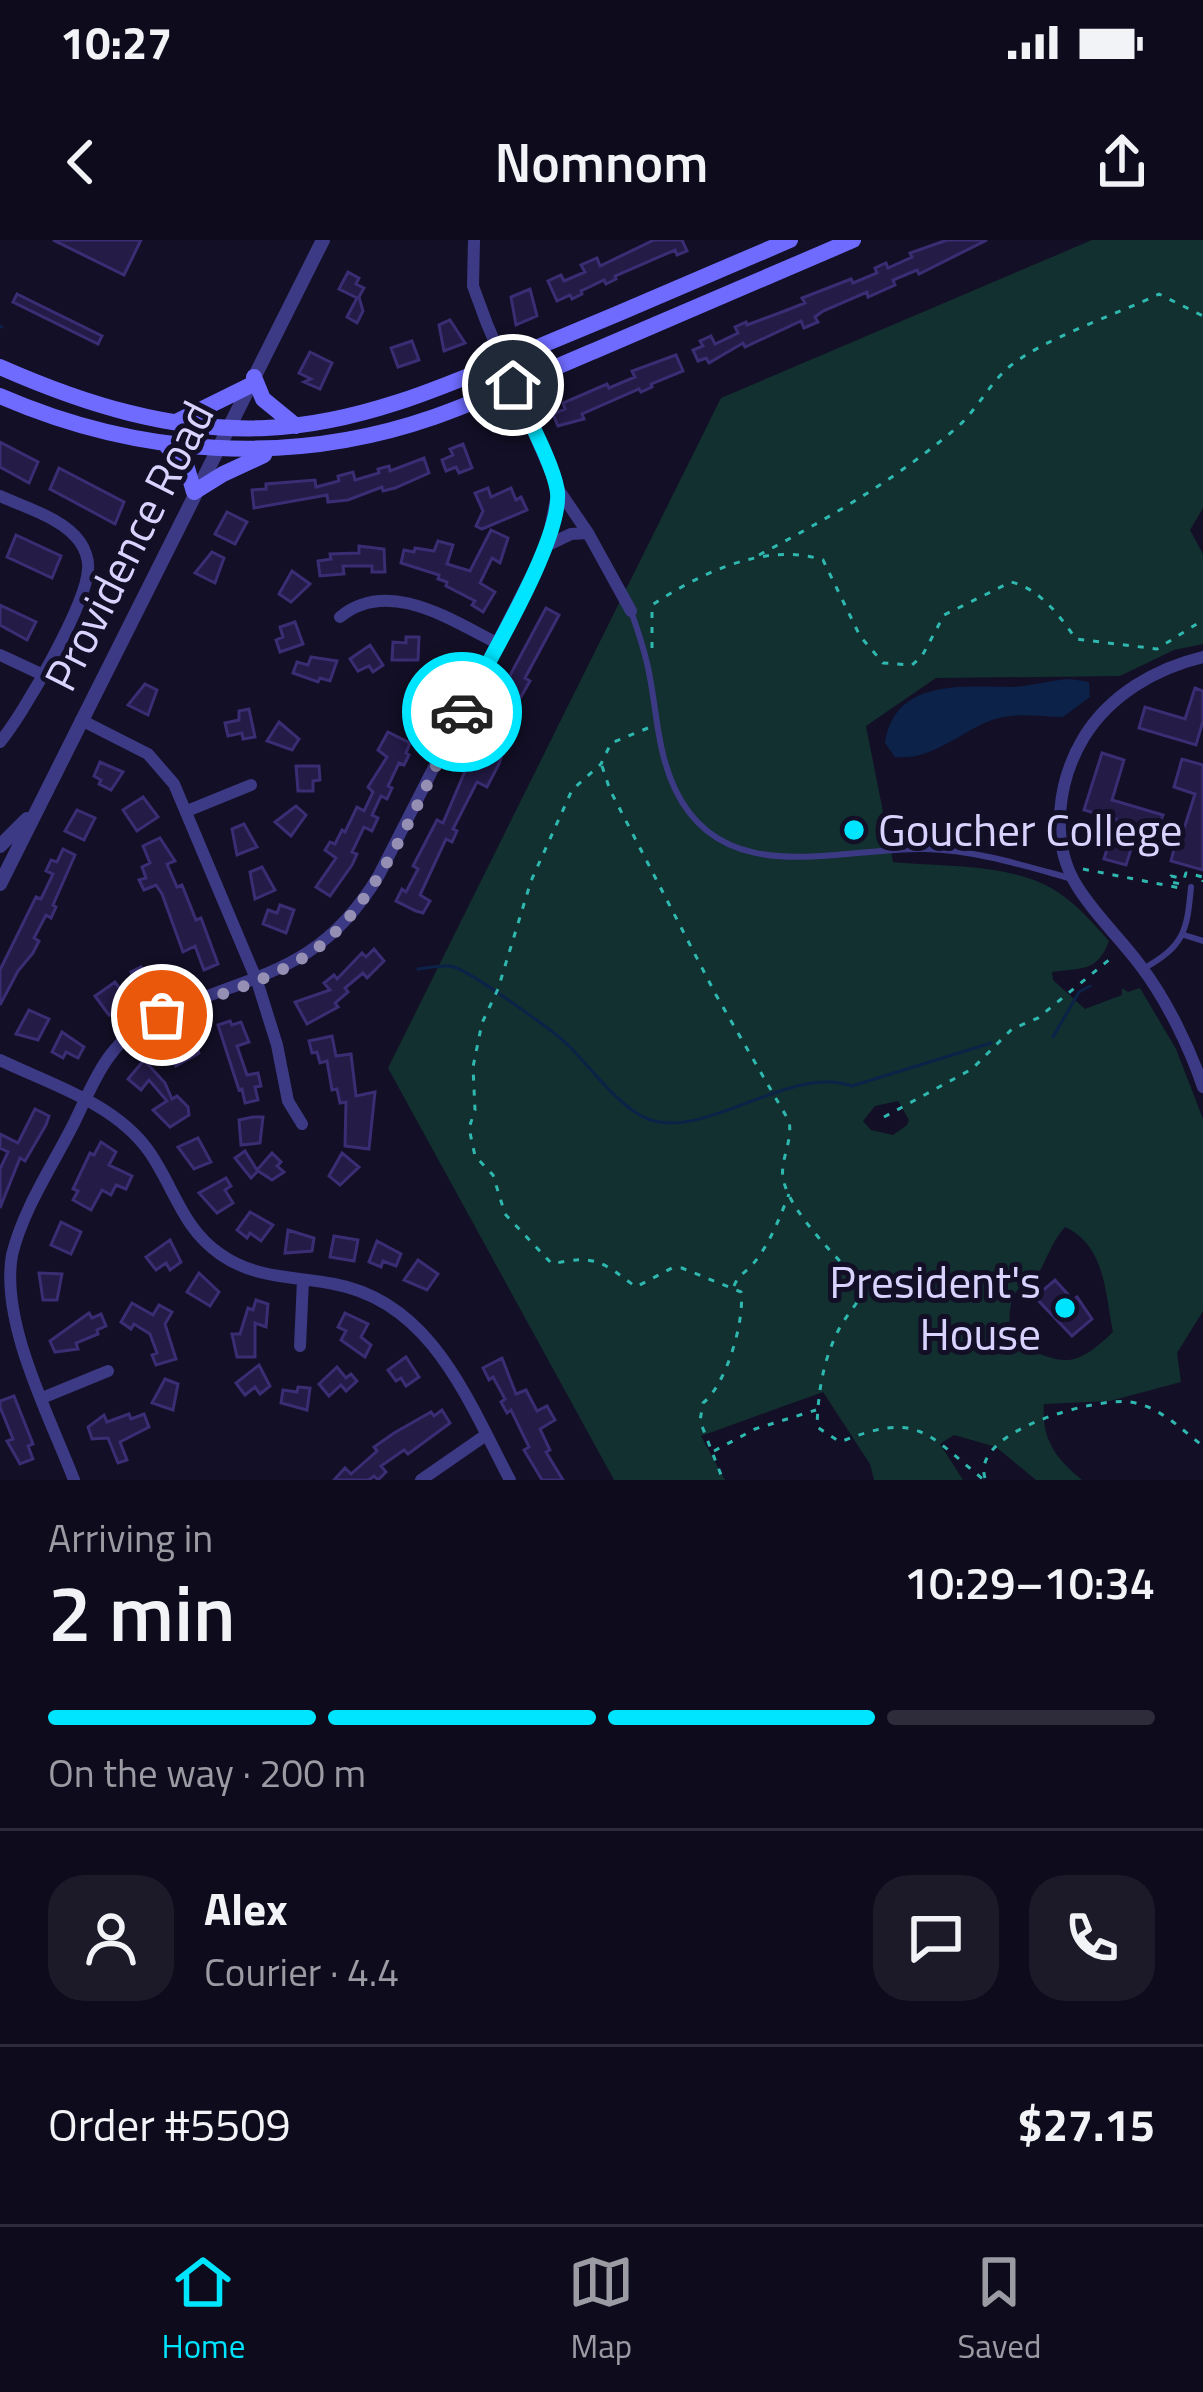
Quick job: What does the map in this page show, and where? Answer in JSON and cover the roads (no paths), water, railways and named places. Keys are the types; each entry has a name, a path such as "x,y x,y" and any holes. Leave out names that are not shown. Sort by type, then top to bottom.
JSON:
{"main road":[{"path":"0,367 80,400 149,419 229,427 296,426 400,402 790,240"},
{"path":"0,396 117,436 165,444 217,450 326,443 414,423 513,385 853,240"},
{"path":"175,422 252,381 262,399 296,426"},
{"path":"165,444 187,467 194,492 251,459 287,447"}],"street":[{"name":"Providence Road","path":"0,884 323,240"},
{"path":"474,240 473,286 503,362 558,489 631,610"},
{"path":"74,1480 12,1310 12,1257 26,1219 106,1058 128,1033 312,952 358,908 547,545 558,489"},
{"path":"0,496 61,524 76,538 88,568 79,602 0,742"},
{"path":"547,545 571,534 588,533"},
{"path":"340,617 356,604 401,602 439,614 497,643"},
{"path":"0,655 41,674"},
{"path":"1203,657 1162,670 1124,693 1100,716 1080,743 1060,813 1063,850 1143,969 1203,1087"},
{"path":"81,720 158,763 188,811 257,980 288,1101 302,1124"},
{"path":"188,811 250,785"},
{"path":"0,846 39,806"},
{"path":"0,1060 112,1116 139,1139 181,1213 206,1244 258,1274 352,1288 374,1296 416,1324 450,1369 511,1480"},
{"path":"300,1346 303,1280"},
{"path":"42,1398 108,1371"},
{"path":"421,1480 486,1436"}],"lane":[{"path":"631,610 668,772 684,805 716,837 744,851 809,857 939,850 1077,874"},
{"path":"1143,969 1164,957 1184,935 1191,887"},
{"path":"1184,935 1203,941"}],"water":[{"path":"1070,679 1089,682 1090,697 1063,717 995,719 935,750 909,757 895,757 885,743 902,707 934,691"}],"waterway":[{"path":"418,969 450,966 477,979 560,1038 626,1106 648,1119 671,1123 695,1120 802,1085 852,1086 991,1043"},
{"path":"1053,1037 1079,992 1090,986"}],"place":[{"name":"Goucher College","path":"854,830"},
{"name":"President's House","path":"1065,1308"}]}
